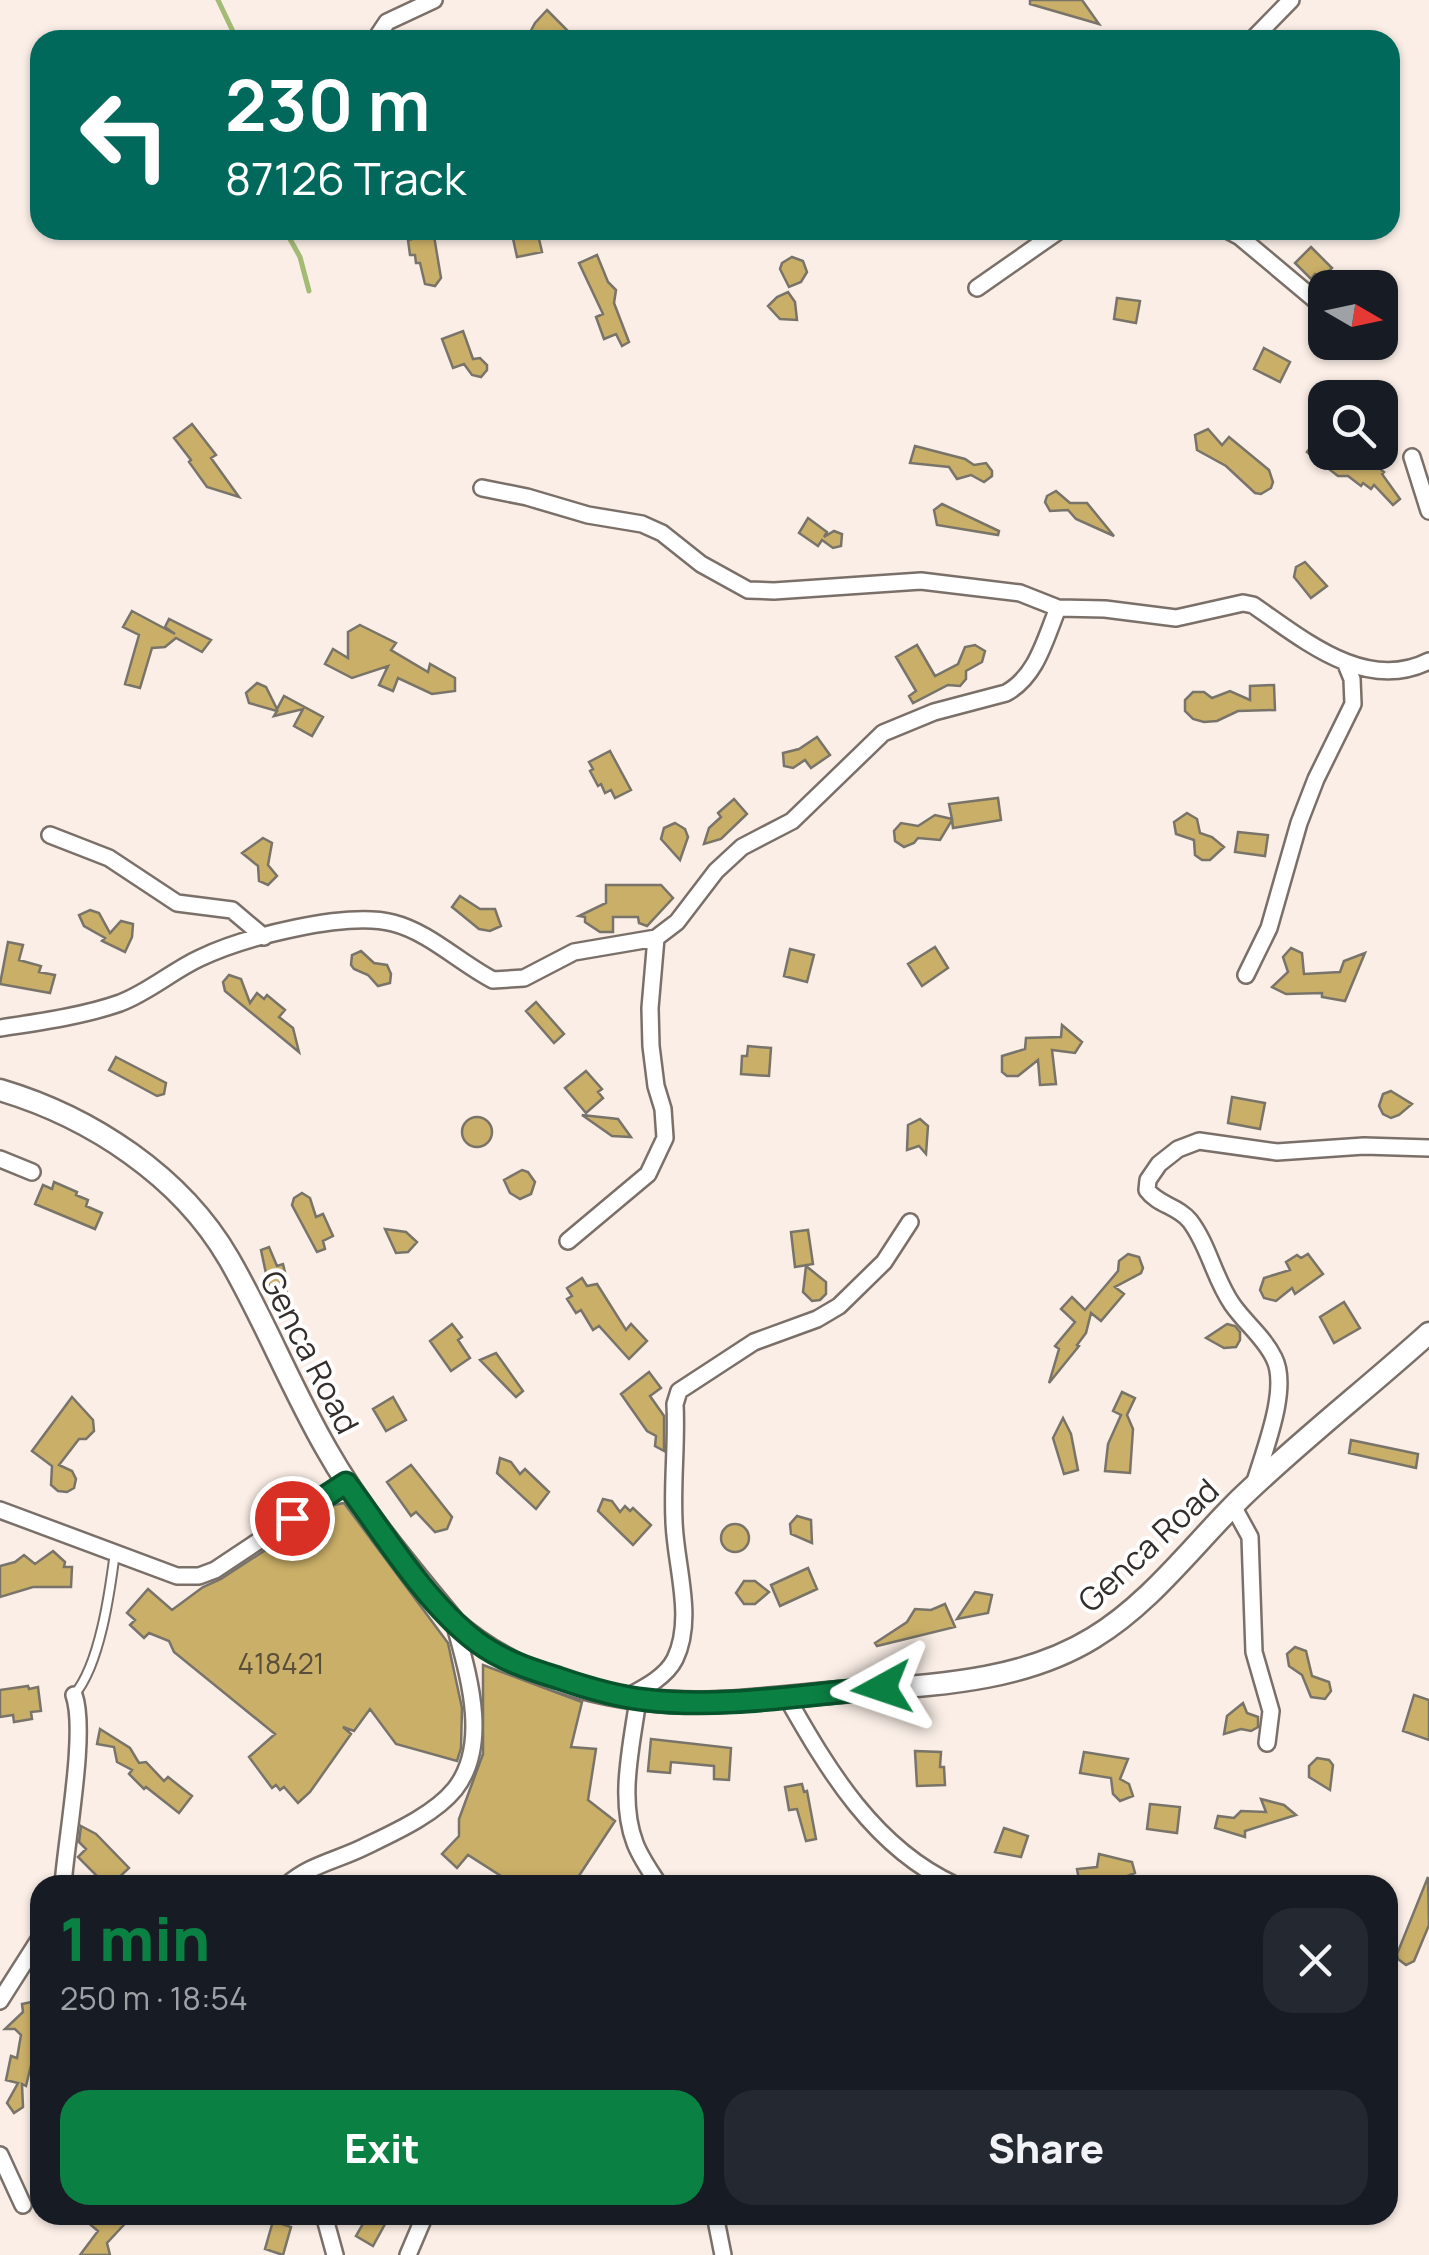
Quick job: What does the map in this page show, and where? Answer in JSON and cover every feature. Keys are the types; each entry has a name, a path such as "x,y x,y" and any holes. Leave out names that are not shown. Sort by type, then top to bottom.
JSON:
{"street":[{"path":"382,30 387,22 434,0"},
{"path":"1262,30 1291,0"},
{"path":"977,288 1046,240"},
{"path":"1240,240 1308,294"},
{"path":"1412,457 1429,510"},
{"path":"482,488 588,515 642,524 662,533 700,564 748,590 921,581 1020,593 1058,608 1176,618 1243,604 1346,662 1378,673 1413,669 1429,661"},
{"path":"0,1028 119,1003 197,959 238,943 331,922 392,922 414,930 492,980 505,981 524,978 574,952 656,938 677,922 716,871 742,847 792,821 883,733 904,722 1006,693 1021,685 1058,608"},
{"path":"1246,975 1269,928 1316,779 1354,704 1346,662"},
{"path":"50,835 109,858 177,902 232,910 264,938"},
{"path":"568,1240 648,1174 665,1138 664,1109 656,1086 651,1046 656,938"},
{"name":"Genca Road","path":"0,1090 46,1106 114,1143 171,1188 201,1219 228,1256 346,1483 454,1622 510,1663 633,1698 693,1703 997,1675 1064,1655 1135,1607 1253,1487 1429,1334"},
{"path":"1253,1487 1277,1404 1280,1373 1276,1361 1232,1305 1189,1220 1150,1196 1146,1190 1148,1180 1159,1164 1178,1149 1199,1142 1277,1152 1364,1146 1429,1148"},
{"path":"0,1159 32,1172"},
{"path":"653,1875 635,1843 628,1776 633,1698 667,1670 681,1642 683,1616 674,1520 676,1404 680,1391 754,1342 818,1319 839,1306 884,1262 910,1222"},
{"path":"0,1510 177,1576 198,1576 216,1570 346,1483"},
{"path":"1233,1506 1250,1537 1254,1652 1272,1711 1267,1743"},
{"path":"301,1875 418,1818 456,1788 468,1762 473,1714 467,1669 454,1622"},
{"path":"64,1875 79,1708 74,1695"},
{"path":"786,1696 824,1763 854,1803 896,1848 938,1875"},
{"path":"0,2001 30,1954"},
{"path":"0,2156 23,2205"},
{"path":"327,2225 335,2255"},
{"path":"408,2255 420,2225"},
{"path":"717,2225 723,2255"}],"lane":[{"path":"74,1695 89,1670 111,1581 114,1552"}],"building":[{"path":"1030,0 1082,0 1099,24 1030,4"},
{"path":"547,10 567,30 531,30"},
{"path":"408,240 435,240 441,278 435,286 425,284 420,263 416,263 415,255 410,255"},
{"path":"513,240 539,240 542,252 517,257"},
{"path":"1311,247 1332,268 1308,270 1308,276 1295,263"},
{"path":"597,255 608,282 616,290 614,303 629,342 622,346 616,334 604,339 596,317 603,314 579,263"},
{"path":"792,257 803,261 807,272 801,282 789,287 780,269"},
{"path":"788,292 795,302 797,320 780,319 768,306"},
{"path":"1117,298 1140,301 1136,323 1114,319"},
{"path":"463,331 473,359 480,358 487,365 481,377 472,375 464,364 453,368 442,339"},
{"path":"1264,348 1290,362 1280,382 1254,369"},
{"path":"192,424 216,455 211,458 239,497 207,487 189,462 174,438"},
{"path":"1208,429 1222,445 1229,437 1269,470 1271,488 1255,493 1226,466 1197,450 1195,435"},
{"path":"915,446 974,465 986,463 992,476 984,482 971,475 957,479 949,467 910,463"},
{"path":"1330,470 1381,470 1400,499 1393,505 1374,485 1371,489 1348,476 1338,476"},
{"path":"1056,491 1070,503 1087,503 1114,536 1076,519 1068,510 1050,511 1045,502"},
{"path":"942,504 999,531 998,535 937,525 934,510"},
{"path":"808,518 827,532 824,537 834,531 842,534 841,546 833,548 822,540 818,546 799,533"},
{"path":"1305,562 1327,586 1311,598 1294,577 1296,567"},
{"path":"132,611 175,634 165,627 169,619 211,640 202,652 176,638 165,647 152,648 140,688 125,684 139,635 123,627"},
{"path":"360,625 396,643 391,650 428,672 430,664 455,678 455,691 432,694 398,678 393,691 379,685 388,666 352,678 325,664 333,649 348,658 348,632"},
{"path":"917,645 935,676 958,664 965,647 975,645 985,651 982,662 966,671 960,686 948,685 913,703 909,696 916,691 896,657"},
{"path":"257,683 266,687 277,709 284,696 323,717 312,736 294,726 303,709 274,716 277,711 249,703 246,693"},
{"path":"1274,685 1275,710 1238,711 1217,721 1204,722 1185,711 1185,700 1193,692 1204,692 1212,698 1230,691 1250,700 1250,686"},
{"path":"817,737 830,755 811,768 805,760 793,768 784,766 783,753 799,749"},
{"path":"610,751 631,790 615,798 611,790 605,793 601,784 598,786 589,762"},
{"path":"998,798 1001,820 953,828 952,820 940,840 918,838 904,847 895,841 894,831 901,823 918,826 935,815 952,819 949,804"},
{"path":"734,799 747,814 721,839 704,844 709,828 721,817 718,813"},
{"path":"1187,813 1197,819 1200,833 1224,847 1210,860 1195,855 1194,840 1176,834 1174,822"},
{"path":"675,823 685,829 688,837 680,860 661,839 664,828"},
{"path":"1238,832 1268,835 1265,856 1235,852"},
{"path":"263,838 272,843 268,865 277,876 268,885 259,881 258,866 242,853"},
{"path":"606,885 661,885 673,898 647,926 639,923 638,917 613,917 613,932 600,932 579,916 606,903"},
{"path":"460,896 480,909 495,909 501,926 490,931 479,929 452,907"},
{"path":"90,910 99,913 110,933 121,921 133,924 125,952 102,941 105,938 84,926 79,915"},
{"path":"8,942 23,945 19,960 41,966 39,972 55,975 50,993 0,984"},
{"path":"935,947 948,968 922,986 908,964"},
{"path":"1291,948 1302,953 1304,974 1340,972 1344,961 1365,953 1345,1001 1322,997 1322,993 1286,994 1272,987 1288,972 1283,957"},
{"path":"790,949 814,955 807,982 784,976"},
{"path":"361,951 374,963 387,965 390,983 378,986 368,975 354,969 352,955"},
{"path":"229,975 241,979 250,1003 257,993 264,999 267,995 285,1010 279,1017 293,1028 299,1052 225,991 223,982"},
{"path":"536,1002 564,1034 554,1043 526,1011"},
{"path":"1062,1025 1082,1042 1075,1053 1052,1050 1056,1084 1040,1085 1038,1060 1018,1076 1002,1072 1002,1056 1025,1049 1026,1038 1061,1037"},
{"path":"748,1046 771,1048 769,1076 741,1074 742,1056 747,1056"},
{"path":"116,1057 166,1083 164,1094 157,1096 109,1070"},
{"path":"586,1071 602,1089 598,1092 603,1098 586,1113 565,1088"},
{"path":"1391,1091 1412,1104 1391,1118 1379,1106 1383,1094"},
{"path":"1232,1097 1265,1103 1260,1129 1228,1123"},
{"path":"582,1115 618,1119 631,1137 612,1136"},
{"path":"477,1117 491,1126 492,1132 483,1146 477,1147 463,1138 462,1132 471,1118"},
{"path":"920,1119 928,1126 926,1154 919,1146 907,1150 908,1125"},
{"path":"522,1170 535,1182 531,1194 520,1199 510,1193 504,1180"},
{"path":"54,1182 77,1192 76,1195 88,1200 86,1206 102,1213 95,1229 35,1204 43,1185 52,1189"},
{"path":"302,1193 310,1198 316,1217 323,1214 333,1236 323,1241 325,1249 317,1252 292,1205"},
{"path":"385,1229 406,1232 417,1242 408,1252 396,1253"},
{"path":"808,1230 813,1264 795,1267 791,1232"},
{"path":"269,1247 277,1266 283,1264 287,1281 284,1282 289,1299 282,1305 271,1297 261,1250"},
{"path":"1128,1254 1139,1257 1141,1273 1115,1287 1124,1294 1101,1321 1091,1313 1079,1346 1049,1383 1059,1349 1055,1346 1075,1322 1061,1309 1072,1297 1085,1310"},
{"path":"1308,1254 1323,1274 1295,1294 1292,1288 1276,1301 1264,1298 1260,1290 1264,1278 1290,1270 1286,1262"},
{"path":"806,1266 826,1282 826,1294 820,1300 812,1301 803,1292"},
{"path":"582,1278 587,1286 597,1284 626,1330 631,1324 647,1341 629,1359 599,1326 593,1330 581,1310 576,1313 567,1299 572,1296 567,1288"},
{"path":"1344,1302 1360,1328 1334,1343 1320,1317"},
{"path":"452,1324 470,1358 451,1371 430,1341"},
{"path":"1227,1324 1240,1332 1236,1347 1224,1348 1206,1338"},
{"path":"496,1353 523,1391 516,1397 480,1360"},
{"path":"649,1372 661,1388 650,1396 664,1416 664,1451 655,1446 656,1436 647,1431 621,1394"},
{"path":"1122,1392 1135,1398 1127,1415 1133,1429 1130,1473 1105,1471 1108,1444 1121,1415 1113,1411"},
{"path":"72,1397 93,1420 94,1431 86,1439 79,1439 59,1465 72,1471 76,1479 74,1488 67,1492 51,1485 52,1466 32,1451"},
{"path":"393,1397 406,1420 386,1431 373,1409"},
{"path":"1063,1418 1071,1434 1078,1470 1064,1474 1053,1438"},
{"path":"1351,1440 1418,1454 1416,1468 1349,1453"},
{"path":"500,1458 511,1462 520,1474 525,1469 549,1492 536,1509 497,1473"},
{"path":"411,1465 452,1517 447,1529 435,1532 416,1512 411,1516 387,1482"},
{"path":"603,1499 612,1501 620,1512 625,1506 630,1511 633,1508 651,1525 633,1545 598,1511"},
{"path":"344,1503 448,1643 462,1708 461,1748 457,1761 396,1744 370,1709 354,1731 343,1727 351,1734 298,1803 284,1787 272,1788 249,1757 275,1734 174,1652 169,1641 149,1633 144,1638 130,1625 135,1620 127,1613 148,1589 172,1610 334,1505"},
{"path":"797,1516 811,1520 812,1543 791,1534 790,1524"},
{"path":"735,1524 745,1528 749,1538 745,1548 735,1552 725,1548 721,1538 725,1528"},
{"path":"53,1551 65,1562 64,1567 72,1567 71,1587 33,1587 0,1597 0,1566 24,1555 35,1564"},
{"path":"808,1568 817,1589 780,1606 771,1585"},
{"path":"744,1581 755,1581 769,1592 755,1604 744,1604 736,1593"},
{"path":"975,1592 992,1595 988,1613 957,1619"},
{"path":"945,1604 955,1627 877,1646 875,1643 907,1622 915,1609 931,1610"},
{"path":"1295,1647 1306,1651 1312,1676 1329,1682 1331,1691 1325,1699 1311,1697 1302,1675 1289,1666 1287,1654"},
{"path":"483,1665 582,1702 571,1747 596,1749 588,1800 615,1821 580,1875 499,1875 468,1855 457,1868 442,1854 459,1836 459,1819 483,1754"},
{"path":"38,1687 41,1711 31,1712 32,1719 14,1722 13,1715 0,1717 0,1690"},
{"path":"1414,1695 1429,1700 1429,1740 1403,1731"},
{"path":"1243,1703 1247,1713 1258,1717 1258,1727 1224,1734 1227,1716"},
{"path":"100,1729 130,1748 139,1763 146,1762 164,1781 168,1777 192,1796 179,1813 144,1789 129,1774 132,1770 117,1762 114,1747 97,1744"},
{"path":"651,1739 731,1748 729,1780 714,1779 714,1766 671,1762 670,1773 648,1771"},
{"path":"915,1751 941,1752 945,1785 917,1786"},
{"path":"1084,1752 1128,1759 1120,1779 1129,1784 1133,1796 1120,1801 1113,1794 1111,1778 1080,1773"},
{"path":"1317,1758 1333,1765 1330,1790 1309,1777 1309,1766"},
{"path":"802,1784 804,1792 807,1791 816,1839 806,1841 797,1809 789,1810 785,1787"},
{"path":"1261,1799 1284,1805 1296,1815 1245,1831 1245,1837 1215,1828 1218,1816 1234,1818 1241,1811 1266,1812"},
{"path":"1150,1804 1180,1807 1177,1833 1147,1829"},
{"path":"81,1826 96,1834 129,1868 122,1875 96,1875 78,1857 86,1849 79,1842"},
{"path":"1004,1828 1028,1836 1021,1857 995,1852"},
{"path":"1099,1854 1132,1862 1135,1873 1078,1875 1077,1869 1097,1867"},
{"path":"1428,1877 1429,1925 1414,1961 1406,1965 1398,1959"},
{"path":"30,2002 30,2070 26,2086 22,2084 23,2107 14,2113 7,2103 18,2083 6,2080 11,2056 17,2058 21,2035 15,2029 5,2029 23,2012 22,2004"},
{"path":"91,2225 124,2225 107,2243 110,2255 80,2255 98,2231"},
{"path":"272,2225 291,2227 283,2255 265,2249"},
{"path":"362,2225 385,2225 373,2246 356,2236"}],"waterway":[{"path":"218,0 232,30"},
{"path":"291,240 300,257 309,291"}],"route":[{"path":"292,1518 346,1483 411,1570 454,1622 475,1640 510,1663 602,1692 693,1703 882,1688"}]}
